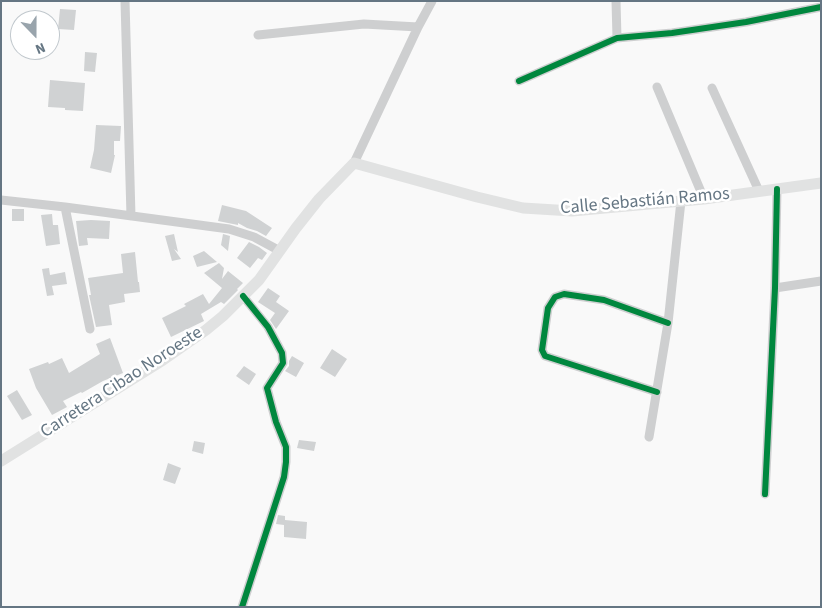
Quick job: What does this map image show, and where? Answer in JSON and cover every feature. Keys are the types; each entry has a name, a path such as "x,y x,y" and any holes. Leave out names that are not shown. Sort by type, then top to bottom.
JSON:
{"main road":[{"name":"Calle Sebastián Ramos","path":"354,163 523,208 572,211 681,202 821,183"},
{"name":"Carretera Cibao Noroeste","path":"1,461 163,360 206,330 260,280 296,228 319,199 354,163"}],"street":[{"path":"125,1 131,216"},
{"path":"354,163 432,1"},
{"path":"616,1 617,38"},
{"path":"519,81 617,38 672,33 746,22 821,7"},
{"path":"258,35 364,24 418,27"},
{"path":"657,87 704,199"},
{"path":"712,88 759,192"},
{"path":"765,494 775,288 777,189"},
{"path":"1,200 229,229 254,237 280,250"},
{"path":"649,437 668,323 681,202"},
{"path":"65,207 90,329"},
{"path":"775,288 821,281"},
{"path":"657,392 545,356 542,350 548,308 555,297 564,294 604,300 668,323"},
{"path":"242,607 284,477 286,462 286,447 276,422 267,388 283,363 282,353 268,327 243,296"}],"building":[{"path":"60,10 76,10 74,30 60,29"},
{"path":"85,52 97,53 95,72 84,71"},
{"path":"50,80 85,83 83,111 48,107"},
{"path":"96,125 121,126 120,141 114,141 115,155 111,173 90,168"},
{"path":"222,205 246,211 272,228 266,236 238,223 238,225 218,221"},
{"path":"12,209 24,209 24,221 12,221"},
{"path":"52,214 53,225 58,225 60,244 46,246 41,215"},
{"path":"76,221 110,221 109,239 87,238 88,245 79,246"},
{"path":"174,234 178,252 174,249 181,259 172,261 165,236"},
{"path":"223,234 230,236 228,251 221,245"},
{"path":"249,242 267,253 262,260 258,258 250,268 237,258"},
{"path":"204,251 217,262 197,267 193,256"},
{"path":"135,252 140,292 124,294 125,302 109,305 112,325 96,327 89,295 91,295 88,278 123,273 121,254"},
{"path":"219,263 224,268 222,279 228,271 243,283 224,304 221,302 201,314 204,321 171,337 162,318 186,306 184,304 203,294 209,304 222,288 204,273"},
{"path":"49,268 50,275 65,272 67,284 52,286 54,295 47,296 42,269"},
{"path":"268,288 280,296 276,302 289,311 276,329 270,320 275,313 258,302"},
{"path":"110,338 123,373 63,401 67,407 52,415 36,388 29,369 48,362 49,364 62,358 69,373 100,354 96,344"},
{"path":"332,349 347,359 335,377 320,368"},
{"path":"292,356 304,363 296,377 285,371 289,366"},
{"path":"244,366 256,374 249,385 236,376"},
{"path":"17,390 32,415 22,420 7,396"},
{"path":"299,440 316,442 314,451 297,448"},
{"path":"194,441 205,443 203,454 192,451"},
{"path":"168,463 181,468 175,484 163,480"},
{"path":"278,515 285,516 285,520 307,522 306,539 284,537 284,525 276,524"}],"cycle path":[{"path":"519,81 617,38 672,33 746,22 821,7"},
{"path":"765,494 775,288 777,189"},
{"path":"657,392 545,356 542,350 548,308 555,297 564,294 604,300 668,323"},
{"path":"242,607 284,477 286,462 286,447 276,422 267,388 283,363 282,353 268,327 243,296"}]}
